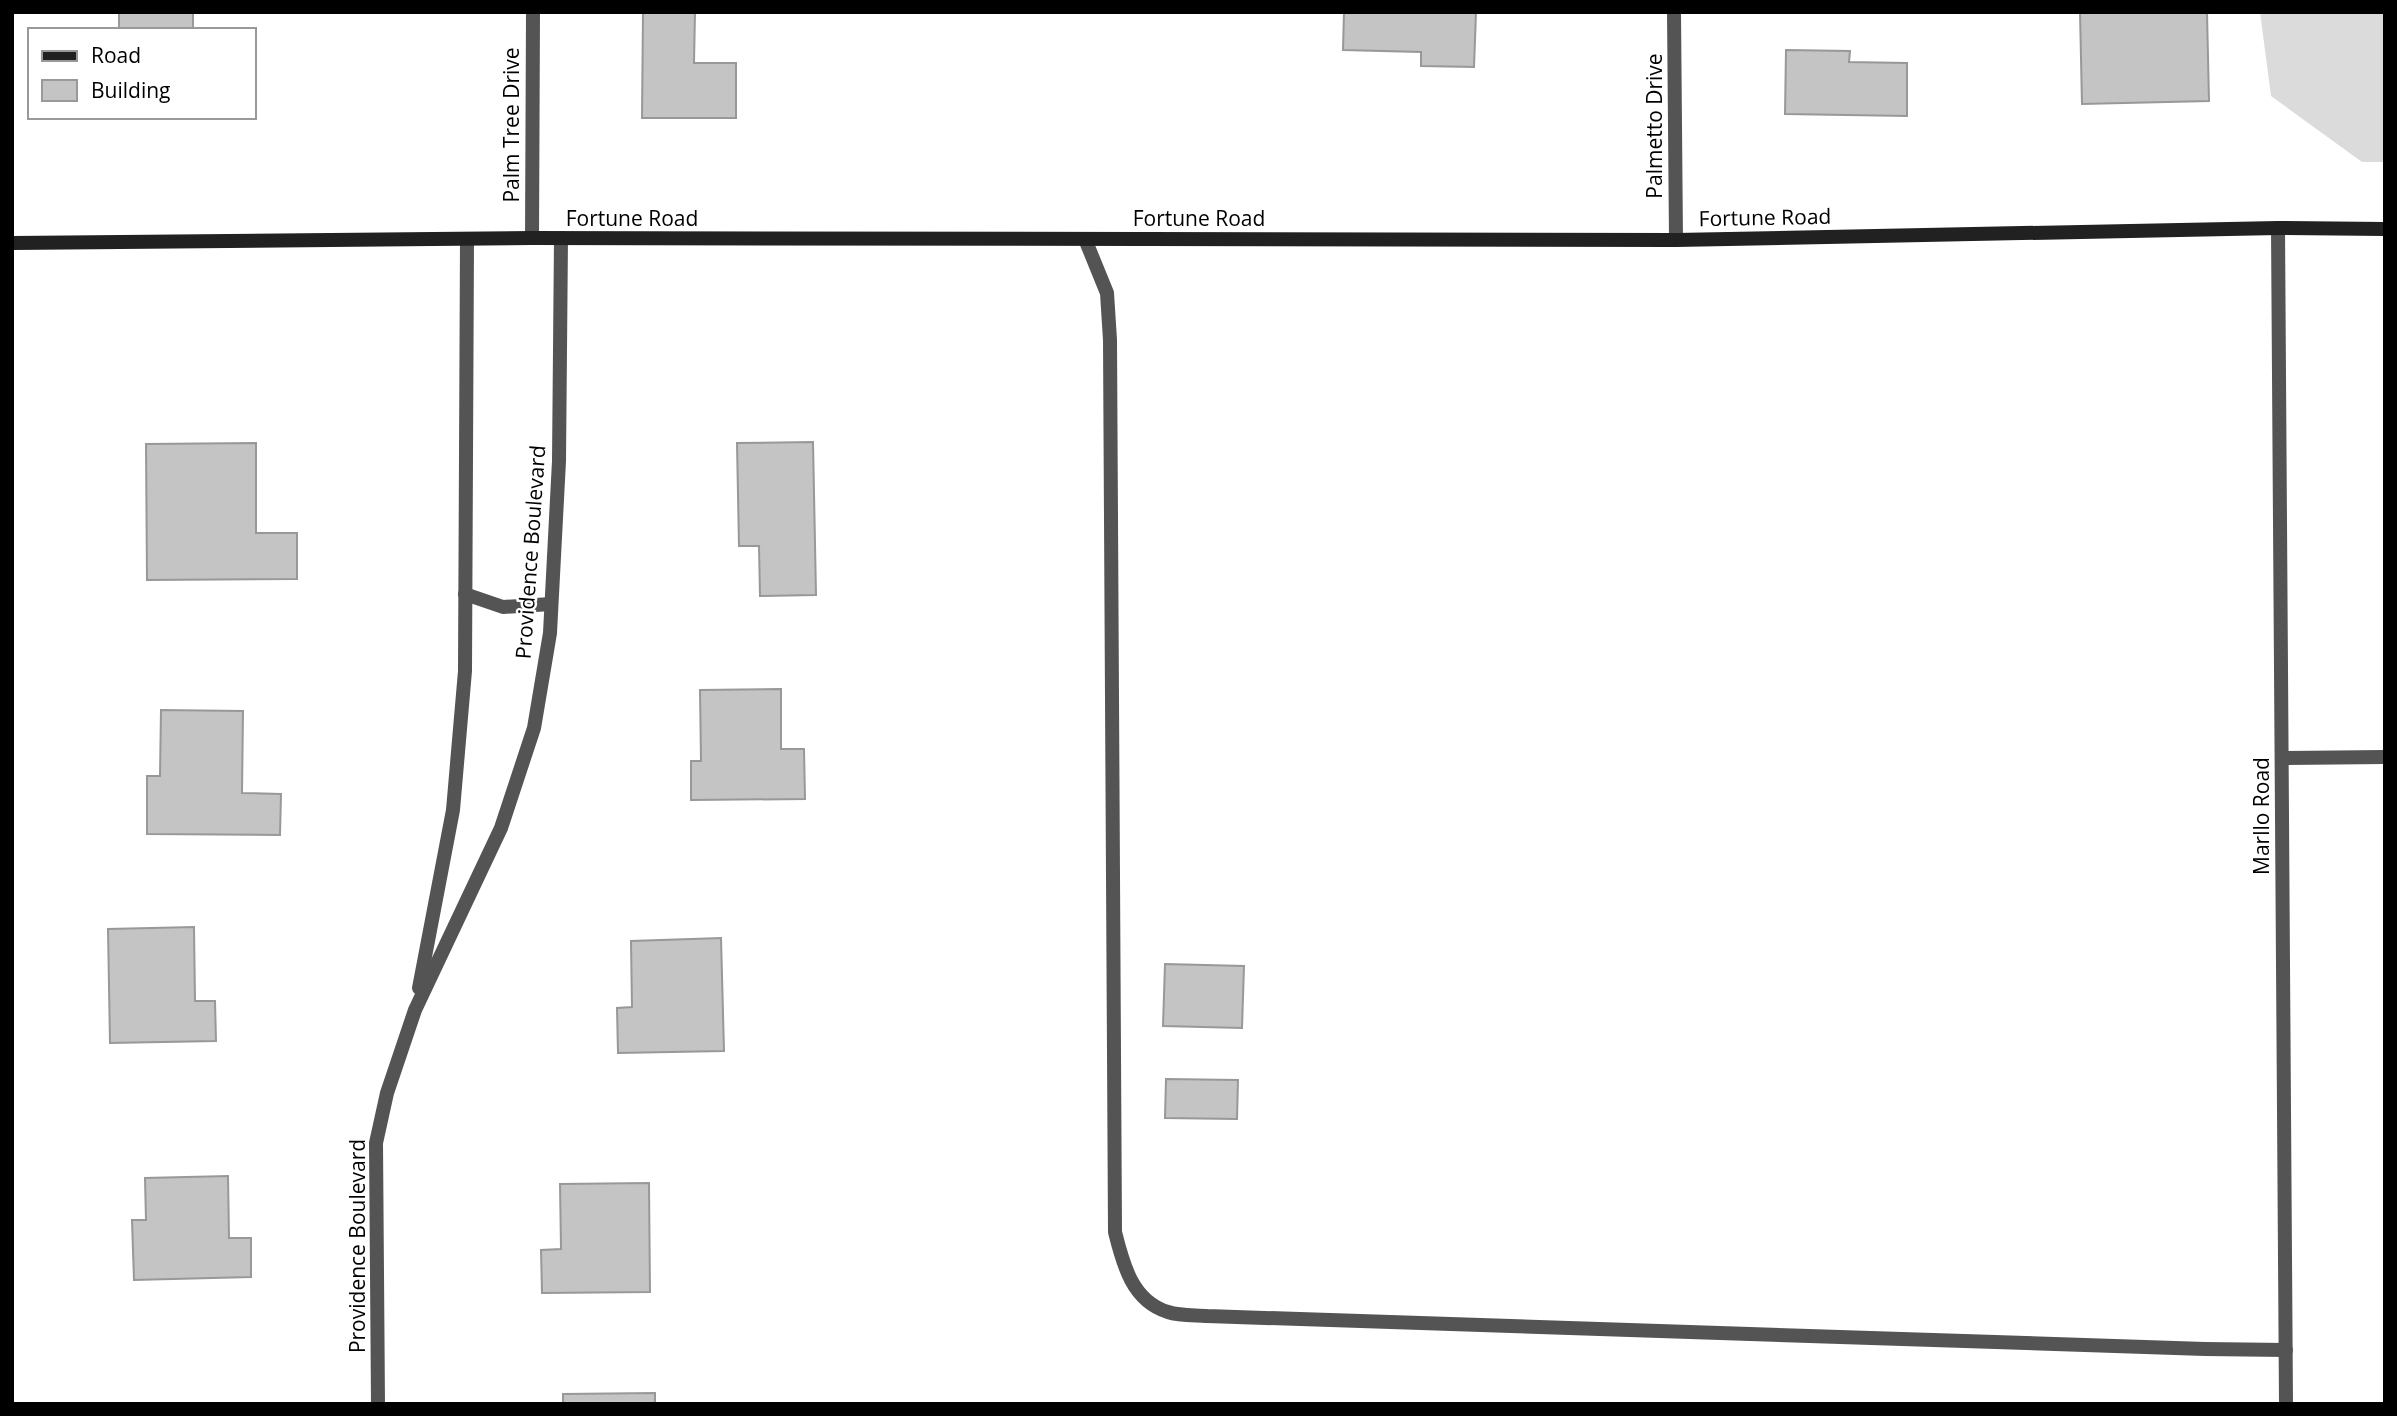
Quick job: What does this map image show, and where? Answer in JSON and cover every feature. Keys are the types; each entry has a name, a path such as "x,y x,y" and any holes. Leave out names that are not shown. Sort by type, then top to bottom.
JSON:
{"street":[{"name":"Palm Tree Drive","path":"532,239 533,12"},
{"name":"Palmetto Drive","path":"1674,12 1676,240"},
{"name":"Fortune Road","path":"12,243 532,239 1676,240 2278,228 2385,229"},
{"name":"Marllo Road","path":"2278,228 2286,1404"},
{"name":"Providence Boulevard","path":"378,1404 376,1143 387,1093 415,1010 501,828 534,728 550,633 559,461 562,239"},
{"path":"1085,239 1107,293 1110,341 1115,1232 1125,1270 1144,1299 1168,1312 1207,1317 2286,1350"},
{"name":"Providence Boulevard","path":"415,1010 453,810 464,671 467,240"},
{"path":"465,594 503,607 551,604"},
{"path":"2282,758 2385,757"}],"shaded area":[{"path":"2260,12 2385,12 2385,162 2362,162 2271,96"}],"building":[{"path":"119,12 193,12 193,28 119,28"},
{"path":"643,12 695,12 694,63 736,63 736,118 642,118"},
{"path":"1344,12 1476,12 1474,67 1421,66 1421,52 1343,50"},
{"path":"2080,12 2207,12 2209,101 2082,104"},
{"path":"1786,50 1850,51 1849,62 1907,63 1907,116 1785,114"},
{"path":"813,442 816,595 760,596 759,546 739,546 737,443"},
{"path":"256,443 256,533 297,533 297,579 147,580 146,444"},
{"path":"781,689 781,749 804,749 805,799 691,800 691,761 701,761 700,690"},
{"path":"161,710 243,711 242,793 281,794 280,835 147,834 147,776 160,776"},
{"path":"194,927 195,1001 215,1001 216,1041 110,1043 108,929"},
{"path":"721,938 724,1051 618,1053 617,1008 632,1007 631,941"},
{"path":"1165,964 1244,966 1242,1028 1163,1026"},
{"path":"1166,1079 1238,1080 1237,1119 1165,1118"},
{"path":"228,1176 229,1238 251,1238 251,1277 134,1280 132,1220 146,1220 145,1178"},
{"path":"649,1183 650,1292 542,1293 541,1250 561,1249 560,1184"},
{"path":"655,1393 655,1404 563,1404 563,1394"}]}
